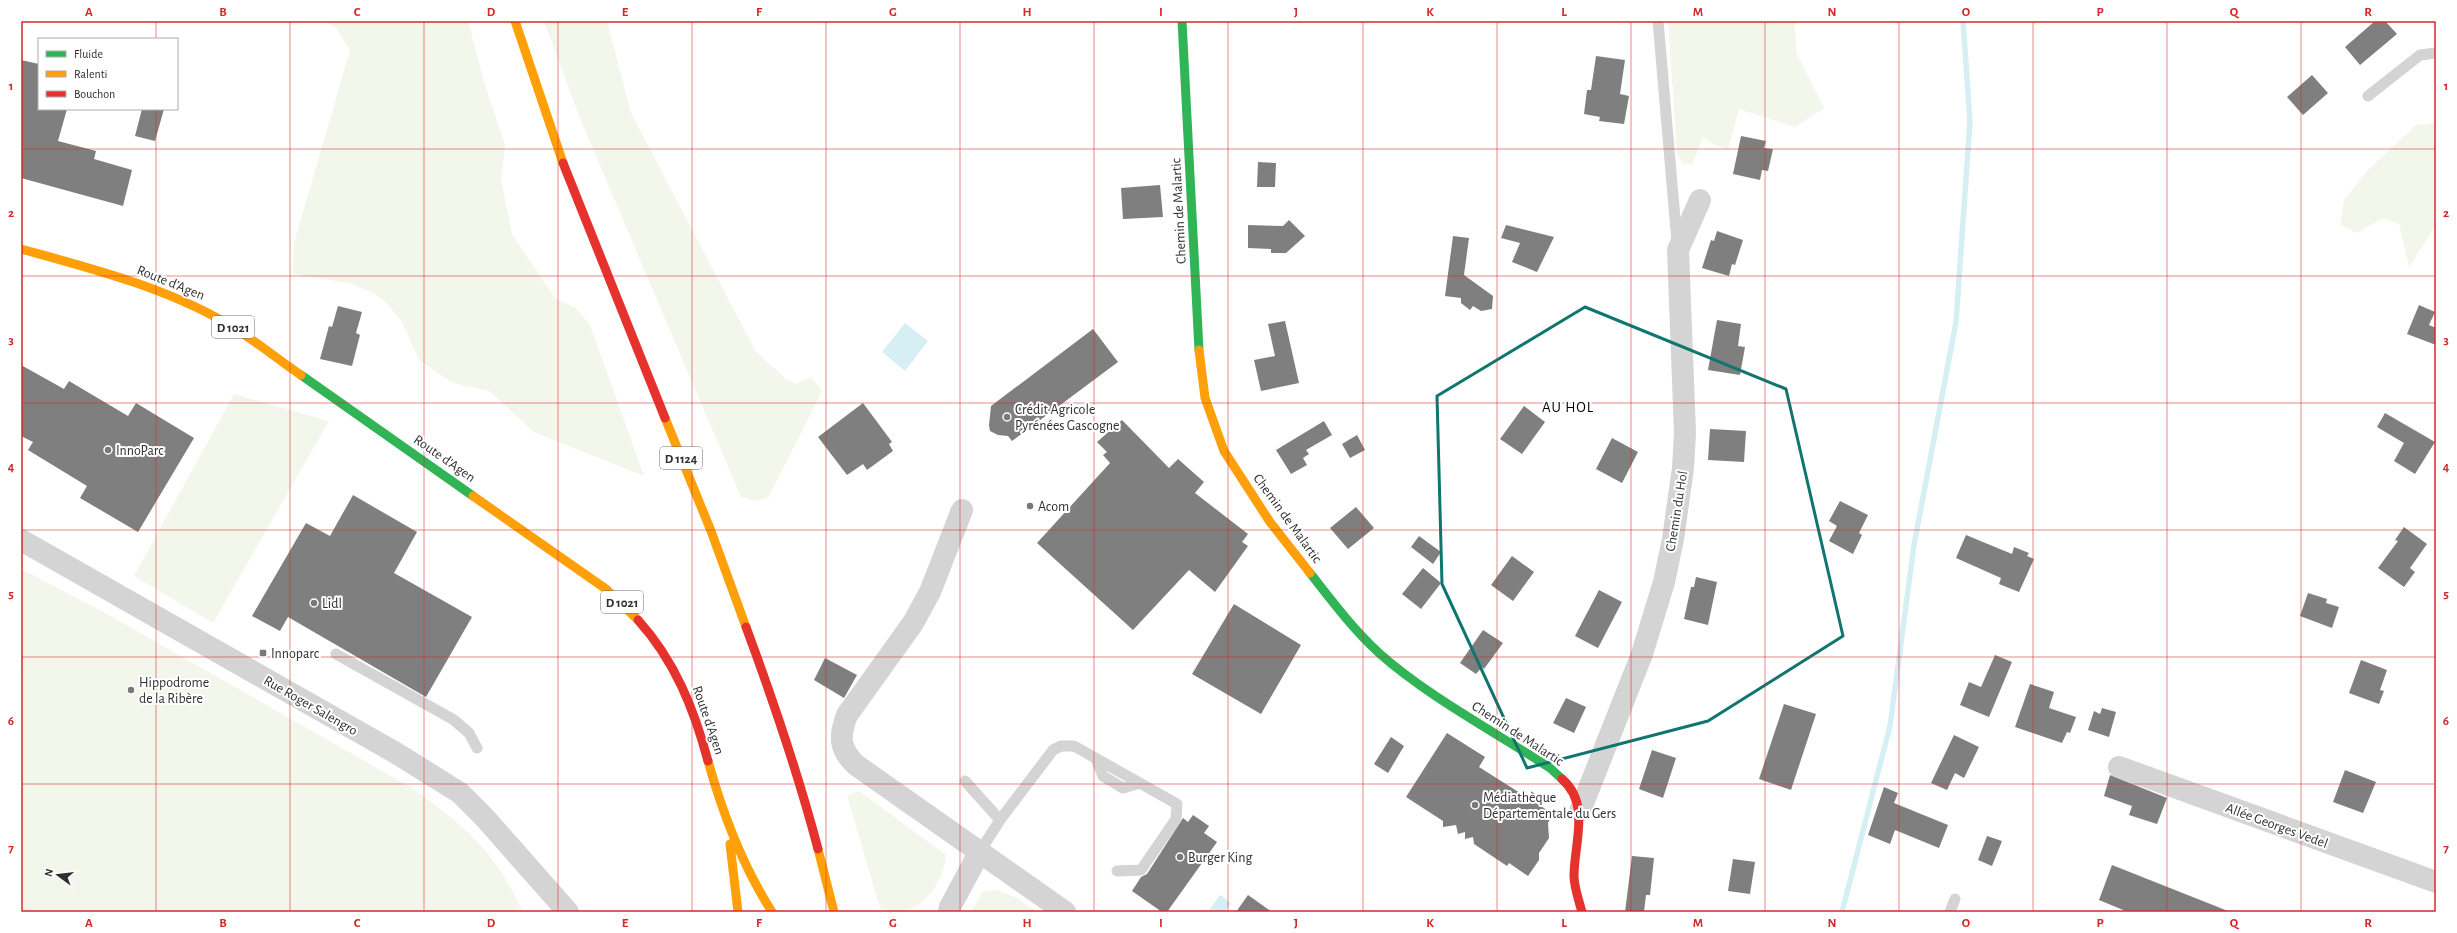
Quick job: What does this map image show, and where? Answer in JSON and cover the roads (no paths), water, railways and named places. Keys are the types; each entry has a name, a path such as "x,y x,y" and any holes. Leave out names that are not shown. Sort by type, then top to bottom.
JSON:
{"main road":[{"name":"D 1124","path":"516,21 570,184 711,531 773,700 805,800 834,912"},
{"name":"Chemin de Malartic","path":"1182,21 1200,368 1205,398 1224,450 1270,522 1362,637 1406,675 1550,768 1569,785 1580,811 1574,877 1577,898 1582,912"},
{"name":"Route d'Agen","path":"21,249 148,286 192,304 227,323 606,589 632,612 657,641 670,662 691,704 727,823 757,888 772,912"},
{"name":"Route d'Agen","path":"727,823 738,912"}],"street":[{"name":"Chemin du Hol","path":"1580,811 1642,654 1664,582 1673,539 1683,468 1684,433 1678,250 1700,200"},
{"path":"962,510 930,592 912,623 848,715 841,732 841,743 847,756 856,765 979,853 1065,912"},
{"name":"Rue Roger Salengro","path":"21,540 396,753 460,793 485,818 568,912"},
{"name":"Allée Georges Vedel","path":"2119,767 2436,882"},
{"path":"947,910 979,853"}],"lane":[{"path":"1658,21 1678,250"},
{"path":"2368,96 2420,55 2436,53"},
{"path":"336,654 454,720 469,733 478,748"},
{"path":"979,853 1000,820 1053,750 1061,746 1074,746 1177,804 1178,812 1176,819 1141,870 1117,871"},
{"path":"964,782 1000,820"},
{"path":"1950,912 1955,899"}],"water":[{"path":"905,323 928,341 905,371 882,352"},
{"path":"1220,895 1231,903 1225,912 1208,912"}],"waterway":[{"path":"1842,912 1890,726 1914,545 1956,322 1970,122 1963,21"}],"place":[{"name":"Crédit Agricole Pyrénées Gascogne","path":"1007,417"},
{"name":"InnoParc","path":"108,450"},
{"name":"Acom","path":"1030,506"},
{"name":"Lidl","path":"314,603"},
{"name":"Innoparc","path":"263,653"},
{"name":"Hippodrome de la Ribère","path":"131,690"},
{"name":"Médiathèque Départementale du Gers","path":"1475,805"},
{"name":"Burger King","path":"1180,857"}],"district":[{"name":"AU HOL","path":"1568,407"}]}
